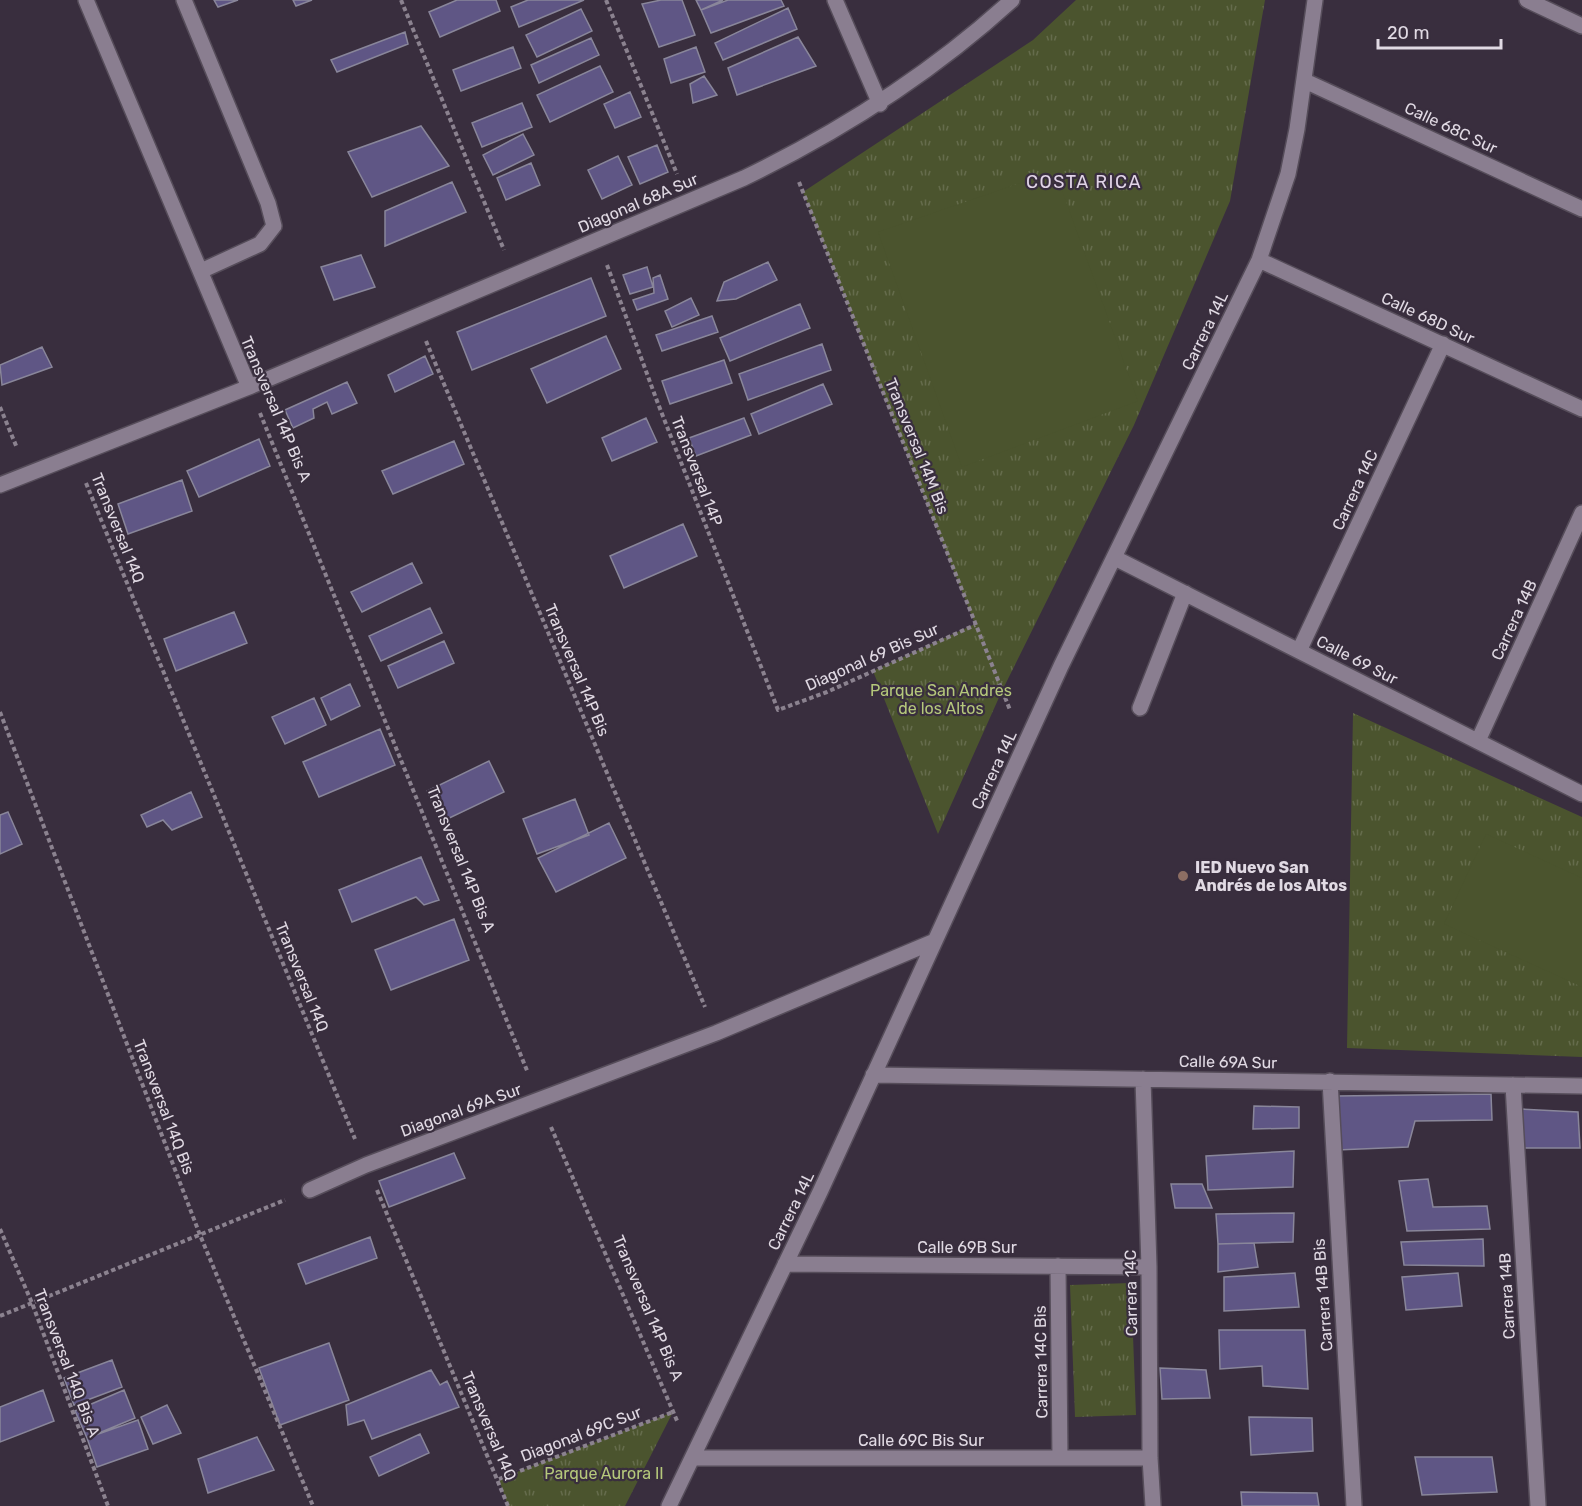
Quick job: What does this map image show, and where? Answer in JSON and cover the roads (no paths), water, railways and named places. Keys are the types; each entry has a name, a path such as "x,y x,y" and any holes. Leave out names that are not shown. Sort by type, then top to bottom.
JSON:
{"street":[{"name":"Transversal 14P Bis A","path":"86,0 201,272 220,323 249,387"},
{"path":"184,0 268,203 274,226 260,244 201,272"},
{"path":"835,0 880,104"},
{"name":"Diagonal 68A Sur","path":"0,485 249,387 515,276 789,156 880,104 1012,0"},
{"name":"Carrera 14L","path":"669,1506 785,1264 1026,743 1259,260 1288,174 1305,81 1315,0"},
{"path":"1527,0 1582,26"},
{"name":"Calle 68C Sur","path":"1305,81 1582,208"},
{"name":"Calle 68D Sur","path":"1259,260 1582,408"},
{"name":"Carrera 14C","path":"1299,651 1443,344"},
{"name":"Carrera 14B","path":"1478,741 1582,513"},
{"name":"Calle 69 Sur","path":"1115,558 1582,794"},
{"path":"1140,708 1185,594"},
{"name":"Diagonal 69A Sur","path":"310,1190 366,1165 716,1032 935,941"},
{"name":"Calle 69A Sur","path":"873,1075 1582,1086"},
{"name":"Carrera 14C","path":"1143,1079 1149,1267 1150,1458 1153,1506"},
{"name":"Carrera 14B Bis","path":"1330,1082 1329,1101 1354,1506"},
{"name":"Carrera 14B","path":"1513,1084 1538,1506"},
{"name":"Calle 69B Sur","path":"785,1264 1149,1267"},
{"name":"Carrera 14C Bis","path":"1058,1266 1060,1458"},
{"name":"Calle 69C Bis Sur","path":"692,1458 1150,1458"}],"place":[{"name":"IED Nuevo San Andrés de los Altos","path":"1183,876"}],"district":[{"name":"COSTA RICA","path":"1084,182"}],"park label":[{"name":"Parque San Andres de los Altos","path":"941,699"},
{"name":"Parque Aurora II","path":"604,1473"}]}
